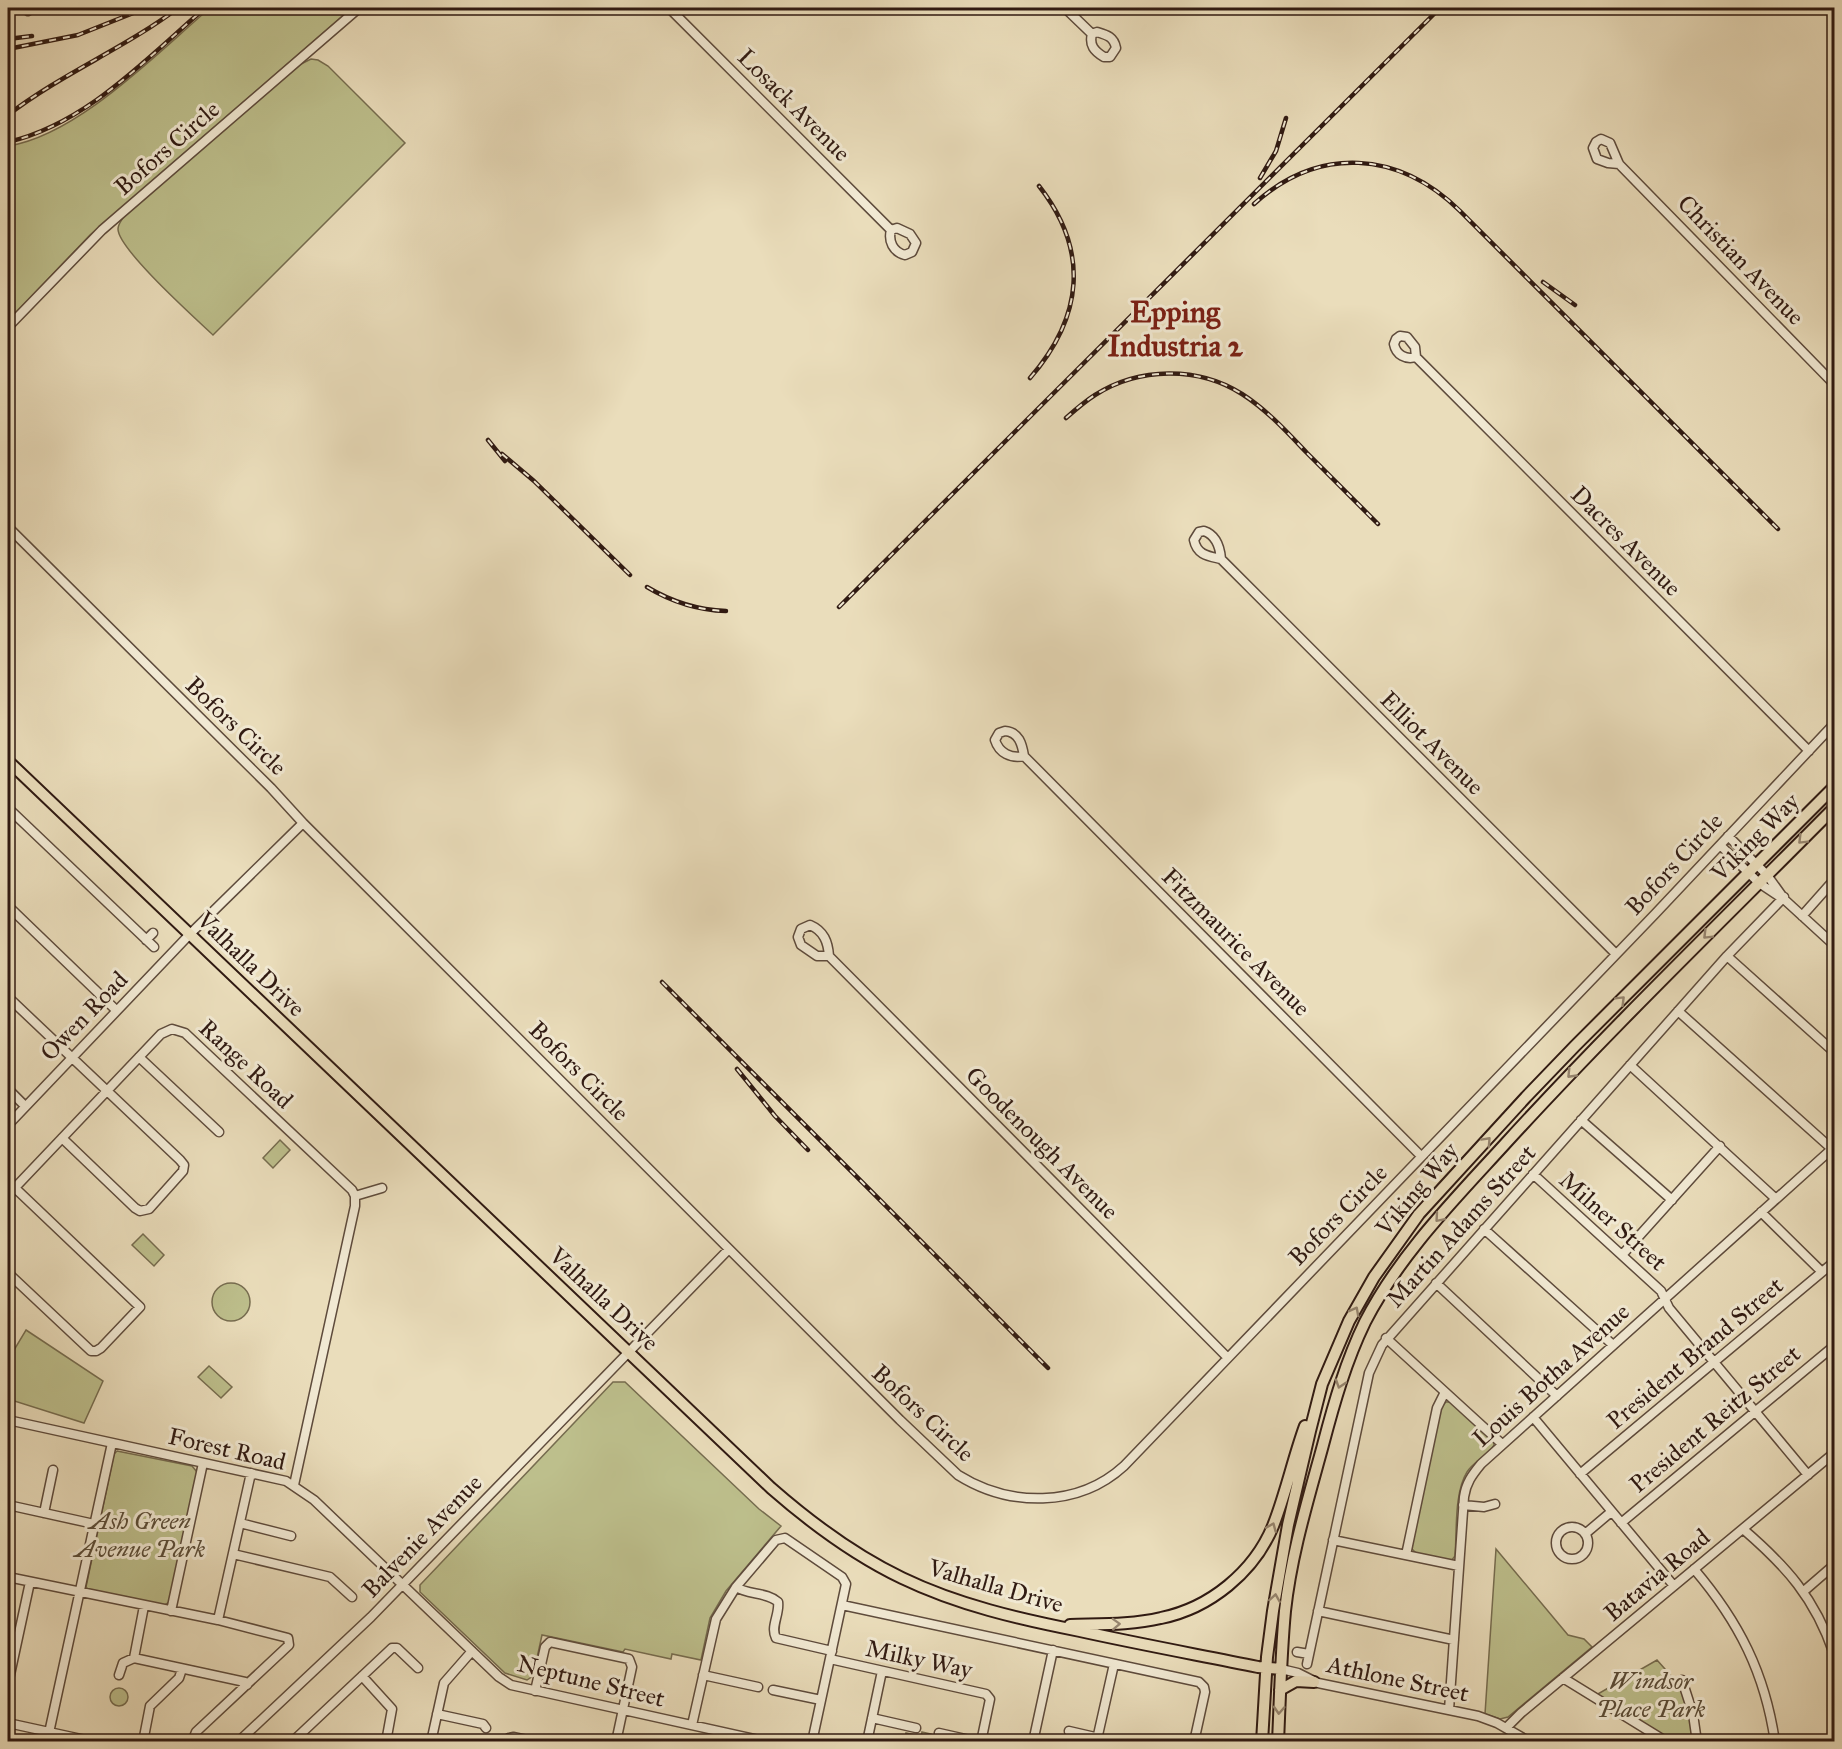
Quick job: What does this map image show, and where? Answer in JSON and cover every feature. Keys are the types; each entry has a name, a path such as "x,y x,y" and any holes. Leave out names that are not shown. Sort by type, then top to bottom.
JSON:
{"main road":[{"name":"Valhalla Drive","path":"8,761 771,1488 818,1527 887,1570 920,1586 980,1608 1037,1622 1281,1669"},
{"name":"Viking Way","path":"1262,1742 1273,1611 1288,1525 1322,1384 1345,1330 1364,1295 1388,1256 1419,1214 1575,1046 1834,787"},
{"name":"Viking Way","path":"1278,1742 1286,1609 1296,1548 1308,1497 1347,1364 1383,1289 1401,1262 1425,1234 1539,1107 1834,808"},
{"path":"1037,1622 1068,1625 1126,1623 1162,1618 1191,1608 1227,1587 1257,1556 1272,1527 1298,1446 1322,1384"},
{"path":"1280,1690 1296,1681 1314,1682"}],"street":[{"name":"Bofors Circle","path":"8,327 102,230 359,8"},
{"name":"Losack Avenue","path":"669,8 891,230"},
{"path":"1065,8 1092,34"},
{"name":"Christian Avenue","path":"1619,164 1834,384"},
{"name":"Dacres Avenue","path":"1416,357 1809,751"},
{"name":"Bofors Circle","path":"8,527 900,1420 958,1475 969,1482 1003,1496 1029,1499 1058,1497 1086,1489 1121,1470 1834,724"},
{"name":"Elliot Avenue","path":"1221,559 1616,954"},
{"name":"Fitzmaurice Avenue","path":"1024,756 1421,1156"},
{"path":"8,808 154,947"},
{"name":"Owen Road","path":"8,1125 190,934 303,823"},
{"path":"1728,836 1767,875 1784,899"},
{"path":"1720,845 1759,883 1784,899 1834,945"},
{"path":"1707,859 1719,856 1734,859"},
{"path":"1802,916 1834,880"},
{"name":"Martin Adams Street","path":"1307,1664 1369,1373 1386,1338 1727,956 1784,899"},
{"path":"8,906 117,1010"},
{"path":"146,940 153,933"},
{"name":"Goodenough Avenue","path":"829,956 1227,1357"},
{"path":"1727,956 1834,1052"},
{"path":"8,997 180,1160 184,1165 182,1174 149,1209 143,1211 135,1208 62,1138"},
{"path":"1678,1011 1833,1148"},
{"name":"Range Road","path":"8,1195 139,1057 167,1030 176,1029 182,1031 355,1196"},
{"path":"139,1057 219,1132"},
{"path":"1630,1065 1776,1199"},
{"path":"8,1089 25,1106"},
{"path":"1581,1120 1672,1200"},
{"path":"1622,1255 1720,1146"},
{"name":"Louis Botha Avenue","path":"1449,1710 1463,1505 1466,1486 1471,1475 1502,1444 1833,1148"},
{"name":"Milner Street","path":"1533,1174 1661,1291 1664,1299 1714,1362 1808,1475"},
{"path":"8,1273 91,1351 101,1348 140,1307 15,1188"},
{"path":"294,1485 355,1206 355,1196 382,1188"},
{"path":"1761,1212 1822,1272"},
{"path":"1484,1228 1613,1345"},
{"name":"Balvenie Avenue","path":"238,1742 402,1585 729,1249"},
{"name":"President Brand Street","path":"1580,1474 1834,1262"},
{"path":"1436,1283 1557,1396"},
{"path":"1386,1338 1502,1444"},
{"name":"President Reitz Street","path":"1620,1523 1834,1346"},
{"path":"1406,1556 1437,1408 1445,1392"},
{"path":"1533,1417 1674,1586"},
{"name":"Forest Road","path":"8,1420 283,1480 314,1500 402,1585"},
{"path":"47,1742 112,1443"},
{"name":"Batavia Road","path":"1506,1728 1521,1713 1834,1453"},
{"path":"171,1611 203,1463"},
{"path":"44,1513 53,1470"},
{"path":"218,1620 250,1473"},
{"path":"1463,1505 1484,1507 1495,1504"},
{"path":"8,1505 94,1524"},
{"path":"1585,1534 1611,1512"},
{"path":"240,1524 291,1536"},
{"path":"1743,1529 1780,1561 1804,1591 1834,1654"},
{"path":"692,1725 714,1623 736,1587 776,1540 785,1538 844,1579 842,1605 812,1742"},
{"path":"1333,1540 1459,1566"},
{"path":"233,1554 330,1577 352,1597"},
{"path":"1804,1591 1834,1565"},
{"path":"1694,1569 1720,1601 1749,1650 1766,1697 1775,1742"},
{"path":"8,1578 218,1620 286,1637 290,1641 289,1645 196,1732 192,1742"},
{"path":"8,1684 30,1582"},
{"name":"Neptune Street","path":"402,1585 507,1683 763,1741"},
{"name":"Milky Way","path":"736,1587 742,1592 774,1598 778,1602 779,1608 773,1633 776,1638 882,1671 988,1694 990,1699 980,1742"},
{"path":"842,1605 1197,1682 1203,1685 1204,1692 1194,1742"},
{"path":"134,1658 144,1606"},
{"path":"1318,1611 1454,1640"},
{"path":"535,1691 545,1647 549,1642 554,1641 630,1661 632,1667 616,1742"},
{"path":"292,1742 302,1738 392,1648 397,1648 418,1668"},
{"path":"1033,1742 1053,1650"},
{"path":"430,1742 444,1683 472,1651"},
{"path":"1297,1652 1309,1654"},
{"path":"119,1675 123,1664 134,1658 245,1682 247,1685"},
{"path":"1069,1731 1098,1736 1114,1664"},
{"path":"143,1742 150,1706 179,1678 182,1669"},
{"name":"Athlone Street","path":"1281,1669 1298,1673 1314,1682 1478,1716 1530,1742"},
{"path":"867,1742 882,1671"},
{"path":"703,1674 758,1687"},
{"path":"362,1676 392,1709 386,1742"},
{"path":"1563,1678 1667,1742"},
{"path":"1682,1680 1693,1714 1697,1742"},
{"path":"773,1690 821,1700"},
{"path":"437,1714 483,1724 486,1728"},
{"path":"872,1718 916,1728"},
{"path":"8,1723 95,1742"},
{"path":"939,1733 980,1742"},
{"path":"508,1738 514,1737 537,1742"}],"green space":[{"path":"210,8 352,8 90,235 8,321 8,146 35,139 89,109 141,69"},
{"path":"311,59 328,66 405,143 213,335 130,252 121,239 119,225 124,216 299,65"},
{"path":"280,1140 290,1150 273,1168 263,1158"},
{"path":"143,1234 164,1255 154,1266 132,1245"},
{"path":"231,1283 244,1289 250,1302 244,1315 231,1321 218,1315 212,1302 218,1289"},
{"path":"26,1330 103,1381 84,1423 8,1399 8,1360"},
{"path":"209,1366 232,1387 221,1398 198,1377"},
{"path":"613,1382 625,1382 759,1509 781,1526 726,1591 710,1618 701,1660 672,1654 671,1659 625,1649 623,1652 542,1635 533,1676 527,1680 505,1673 420,1592 420,1585"},
{"path":"1446,1402 1451,1402 1494,1441 1491,1449 1470,1468 1463,1481 1458,1501 1455,1556 1451,1561 1417,1554 1411,1548 1440,1407"},
{"name":"Ash Green Avenue Park","path":"117,1451 192,1466 197,1472 169,1602 163,1606 89,1590 86,1587 114,1454"},
{"path":"1496,1549 1568,1635 1584,1639 1592,1647 1508,1717 1500,1719 1485,1714"},
{"name":"Windsor Place Park","path":"1657,1660 1680,1686 1690,1716 1694,1741 1673,1741 1596,1695"},
{"path":"119,1688 125,1691 128,1697 125,1703 119,1706 113,1703 110,1697 113,1691"},
{"path":"922,1732 931,1734 930,1738 941,1741 905,1741 906,1733 921,1736"}],"railway":[{"path":"8,49 78,35 146,8"},
{"path":"8,115 28,100 137,36 178,8"},
{"path":"8,142 63,121 89,105 137,68 205,8"},
{"path":"839,607 1440,8"},
{"path":"8,39 32,36"},
{"path":"1260,178 1276,151 1286,118"},
{"path":"1254,204 1279,185 1305,172 1332,164 1358,163 1385,167 1411,176 1436,191 1460,211 1778,529"},
{"path":"1030,378 1048,355 1061,331 1070,308 1074,284 1073,259 1067,235 1055,210 1039,186"},
{"path":"1543,282 1575,305"},
{"path":"1066,418 1095,395 1130,379 1168,374 1207,378 1242,394 1260,407 1378,524"},
{"path":"488,440 505,461"},
{"path":"502,454 534,481 630,575"},
{"path":"647,587 685,604 726,611"},
{"path":"662,982 1048,1368"},
{"path":"737,1069 775,1116 808,1150"}],"district":[{"name":"Epping Industria 2","path":"1175,329"}]}
